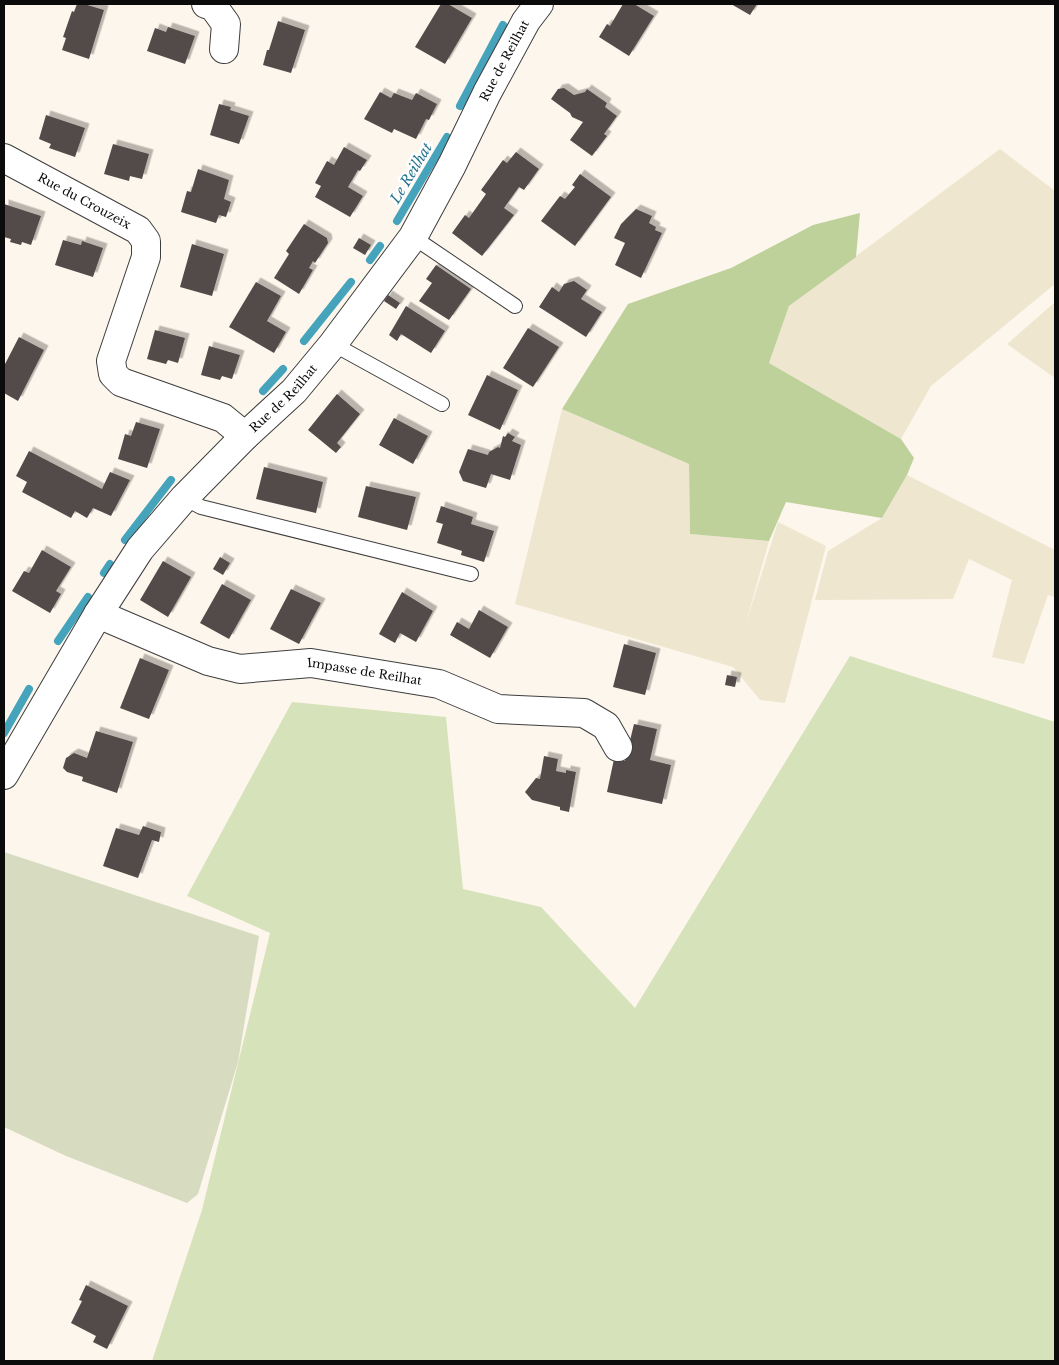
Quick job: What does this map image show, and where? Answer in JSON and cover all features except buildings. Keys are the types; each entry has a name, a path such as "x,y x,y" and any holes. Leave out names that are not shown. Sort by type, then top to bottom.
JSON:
{"street":[{"path":"206,4 213,6 226,24 224,49"},
{"name":"Rue de Reilhat","path":"4,775 98,614 140,549 184,498 245,436 294,391 333,344 413,237 452,165 487,93 526,21 538,4"},
{"name":"Rue du Crouzeix","path":"4,158 138,230 146,240 146,257 111,361 113,374 121,382 223,418 245,436"},
{"name":"Impasse de Reilhat","path":"98,614 208,661 240,669 311,663 439,684 498,709 584,713 606,726 618,747"}],"lane":[{"path":"413,237 515,306"},
{"path":"333,344 442,404"},
{"path":"184,498 201,507 471,574"}],"shaded area":[{"path":"1000,149 1055,191 1055,284 931,386 901,439 769,363 789,306"},
{"path":"1055,302 1055,378 1007,344"},
{"path":"562,409 689,464 690,534 769,541 745,626 778,522 826,546 785,703 760,700 733,667 515,604"},
{"path":"907,475 1055,550 1055,597 1048,595 1024,664 992,657 1012,580 969,559 953,599 815,600 828,551 882,518"}],"green space":[{"path":"860,213 856,257 789,306 769,363 901,439 914,458 907,475 882,518 786,502 769,541 690,534 689,464 562,409 628,304 731,268 813,225"},
{"path":"850,656 1055,722 1055,1361 152,1361 202,1210 270,933 187,896 292,702 446,717 463,889 541,907 635,1008"},
{"path":"4,852 259,936 238,1062 198,1194 187,1203 66,1156 4,1127"}],"waterway":[{"name":"Le Reilhat","path":"460,106 503,25"},
{"name":"Le Reilhat","path":"397,221 447,137"},
{"name":"Le Reilhat","path":"370,260 380,246"},
{"name":"Le Reilhat","path":"304,341 351,282"},
{"name":"Le Reilhat","path":"263,391 283,369"},
{"name":"Le Reilhat","path":"125,540 171,480"},
{"name":"Le Reilhat","path":"104,573 110,564"},
{"name":"Le Reilhat","path":"58,641 88,597"},
{"name":"Le Reilhat","path":"4,733 29,689"}]}
